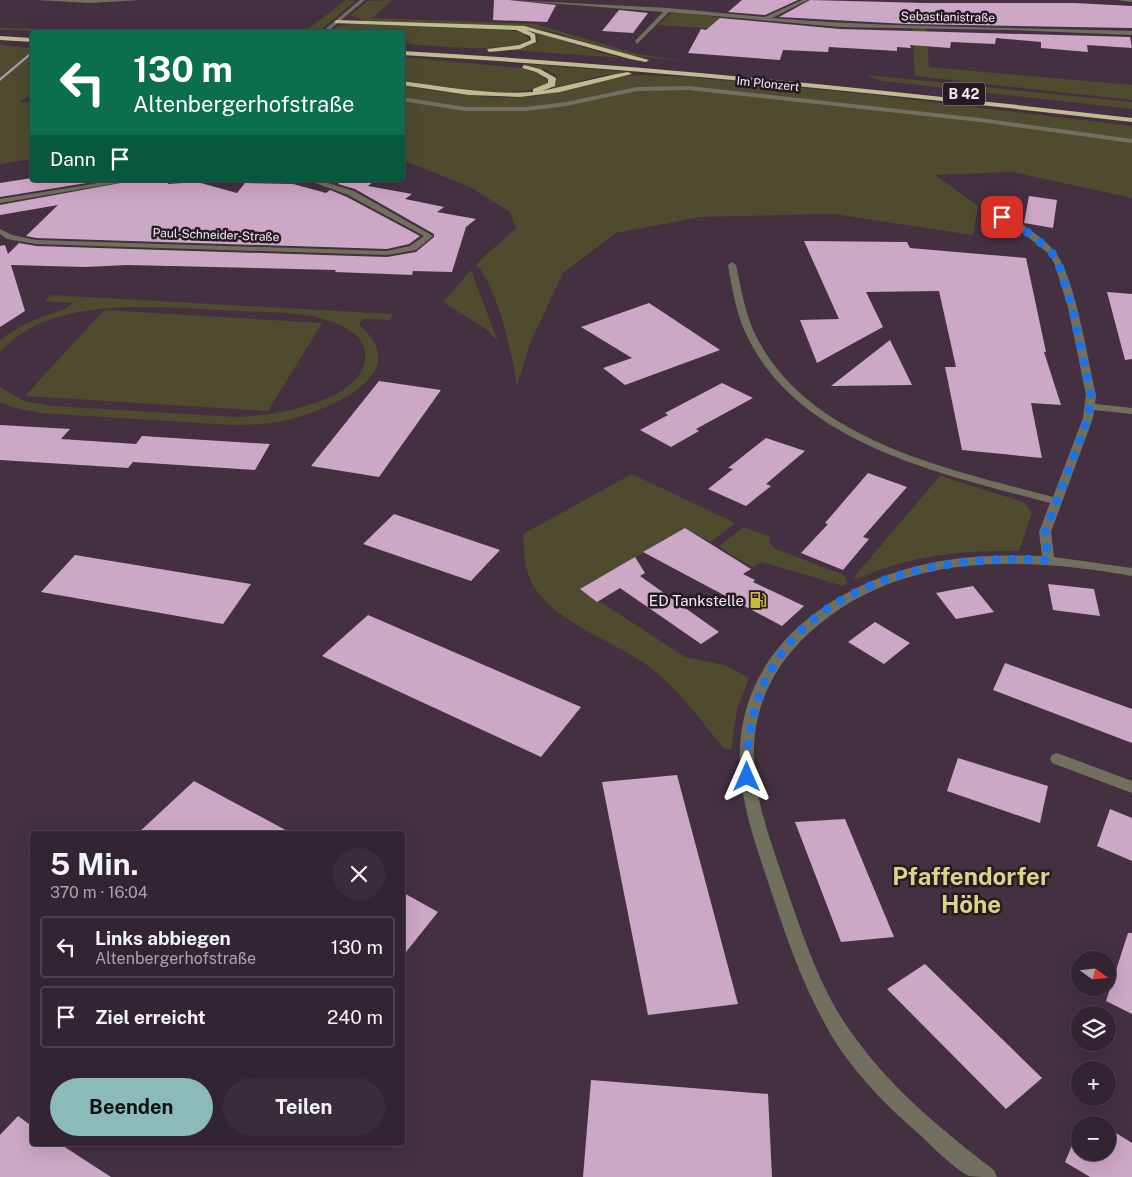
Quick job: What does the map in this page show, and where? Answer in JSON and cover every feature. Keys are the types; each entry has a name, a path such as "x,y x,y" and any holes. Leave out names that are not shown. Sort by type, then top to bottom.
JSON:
{"highway":[{"path":"336,22 538,30 608,53 653,61"},
{"path":"470,51 520,47 530,43 534,38 525,32 491,27"},
{"path":"0,33 30,34"},
{"path":"0,38 30,40"},
{"name":"B 42","path":"405,48 702,68 888,86 1132,114"},
{"name":"B 42","path":"405,53 726,76 1088,115 1132,122"},
{"path":"453,56 528,68 544,73 552,78 552,84 544,89 511,95"},
{"path":"663,63 702,68"},
{"path":"405,83 511,95 540,94 600,78 632,74 726,76"}],"street":[{"path":"38,0 138,0"},
{"path":"326,30 362,0"},
{"name":"Sebastianistraße","path":"513,0 668,10 763,20 840,25 995,27 1132,33"},
{"path":"763,20 806,0"},
{"path":"1119,0 1132,1"},
{"path":"637,42 668,10"},
{"name":"Im Plonzert","path":"405,99 465,109 526,109 566,104 631,89 689,88 988,121 1132,141"},
{"path":"0,201 119,182"},
{"name":"Paul-Schneider-Straße","path":"0,231 10,237 36,242 244,246 387,253 413,248 429,236 351,193 317,182"},
{"path":"994,214 1022,228 1046,247 1059,265 1083,352 1091,395 1091,407 1045,532 1048,560"},
{"path":"732,265 744,317 759,348 797,394 828,419 858,437 895,454 1056,501"},
{"path":"1091,407 1132,411"},
{"path":"987,1177 953,1151 894,1099 849,1045 824,1004 808,971 753,810 747,777 747,742 759,692 775,660 798,633 828,608 846,597 888,579 932,567 986,559 1048,560 1132,572"},
{"path":"1057,759 1132,786"}],"shaded area":[{"path":"346,0 355,1 320,30 307,30"},
{"path":"392,0 372,18 539,24 637,54 693,62 626,55 593,46 558,33 533,28 365,21 350,15 368,1"},
{"path":"672,12 724,18 719,29 658,25"},
{"path":"353,24 509,30 524,33 529,39 520,44 488,48 405,44 405,30 333,30 338,26"},
{"path":"0,28 96,30 30,30 0,30"},
{"path":"912,28 926,28 929,67 1132,85 1132,100 915,76"},
{"path":"526,30 623,58 510,50 527,47 538,41 537,35"},
{"path":"0,45 30,48 30,95 20,102 30,103 30,159 0,164"},
{"path":"405,57 520,68 538,73 547,80 547,83 535,89 519,92 478,91 405,81"},
{"path":"522,64 630,72 604,75 550,89 556,84 557,76 547,70"},
{"path":"867,75 1132,102 1132,109 882,81"},
{"path":"628,76 688,77 866,94 1132,126 1132,198 1012,172 935,175 978,206 973,235 833,214 701,217 616,233 563,273 531,341 517,385 503,322 491,290 476,264 516,228 510,212 470,187 405,161 405,86 469,95 519,97 549,94"},
{"path":"471,270 498,342 487,330 443,302"},
{"path":"51,295 393,314 390,320 363,319 359,325 374,343 378,359 373,374 360,388 343,399 323,408 287,420 233,425 40,413 15,408 0,402 0,387 24,401 53,406 236,417 270,414 312,404 332,396 349,386 360,373 365,358 364,349 359,338 353,332 324,319 295,314 179,308 111,308 78,312 48,320 21,334 0,353 0,340 9,333 29,322 66,308 73,303 45,301"},
{"path":"104,310 322,323 268,411 25,396"},
{"path":"632,474 735,523 711,542 685,528 581,589 685,657 725,665 749,678 737,709 731,750 723,748 682,698 655,671 623,650 586,631 553,608 540,595 528,574 523,534"},
{"path":"940,476 1025,503 1032,513 1019,551 956,553 916,559 896,564 857,579 854,577"},
{"path":"744,527 771,537 769,542 776,549 844,575 848,583 843,586 762,562 753,567 719,546"}],"building":[{"path":"494,0 556,5 547,22 493,20"},
{"path":"742,0 798,0 765,15 728,12"},
{"path":"810,0 925,3 1074,3 1132,6 1132,28 907,24 779,17"},
{"path":"619,10 648,13 633,33 602,31"},
{"path":"720,18 840,29 1130,37 1132,48 1087,45 1088,52 1041,48 1041,42 996,38 995,44 951,42 950,48 910,45 911,48 897,47 897,51 829,47 828,52 783,50 780,60 688,53 701,29 706,30"},
{"path":"30,178 30,182 93,182 0,197 0,183"},
{"path":"126,182 168,182 168,184 197,182 237,193 245,183 293,184 326,193 330,190 347,197 420,236 409,244 387,249 36,238 26,236 58,205 0,215 0,205"},
{"path":"340,182 373,182 368,186 412,194 405,199 444,207 437,212 476,219 466,227 452,272 413,271 412,275 335,272 336,270 127,265 85,267 11,265 25,311 0,327 0,246 5,245 8,254 19,243 36,246 387,257 416,252 434,237 434,234 355,189 338,184"},
{"path":"1029,196 1057,200 1053,228 1024,223"},
{"path":"804,241 907,242 910,248 1026,258 1046,352 1044,352 1061,405 1031,403 1042,458 962,450 945,367 956,367 939,291 866,292 883,327 817,363 800,320 839,319"},
{"path":"1107,292 1132,294 1132,359 1125,360"},
{"path":"649,303 720,350 625,385 603,368 632,358 581,327"},
{"path":"890,340 912,385 831,386"},
{"path":"379,381 441,390 379,477 311,466"},
{"path":"722,383 753,398 696,429 699,431 671,447 640,430 668,415 665,413"},
{"path":"0,425 70,429 61,439 136,444 142,436 270,444 255,470 133,462 128,468 0,460"},
{"path":"766,438 805,451 766,484 771,486 746,506 708,489 733,469 728,468"},
{"path":"868,473 907,487 863,537 869,539 843,570 801,553 828,524 825,523"},
{"path":"394,514 500,550 471,581 363,544"},
{"path":"685,528 751,569 743,574 755,580 753,582 804,606 782,626 643,552"},
{"path":"75,555 251,584 223,624 41,592"},
{"path":"635,557 645,573 640,576 719,632 701,644 620,588 597,602 580,589"},
{"path":"1048,584 1094,589 1100,616 1053,610"},
{"path":"973,586 994,612 956,619 936,593"},
{"path":"368,615 581,707 541,757 322,656"},
{"path":"875,622 910,643 884,664 848,642"},
{"path":"1005,663 1132,709 1132,743 993,690"},
{"path":"958,758 1048,786 1040,823 947,791"},
{"path":"677,775 738,1004 648,1015 602,782"},
{"path":"194,781 287,831 140,831"},
{"path":"1110,809 1132,818 1132,861 1097,846"},
{"path":"845,819 894,937 841,942 795,822"},
{"path":"405,894 438,912 405,953"},
{"path":"1128,933 1132,933 1132,1014 1106,1001 1108,996 1116,996 1116,970"},
{"path":"925,964 1042,1078 1006,1109 887,989"},
{"path":"591,1080 768,1094 772,1177 583,1177"},
{"path":"18,1116 30,1125 30,1146 63,1146 111,1177 0,1177 0,1135"},
{"path":"1116,1133 1132,1143 1132,1177 1090,1177 1065,1162 1071,1148 1071,1161 1116,1161"}],"waterway":[{"path":"0,80 30,55"}],"place":[{"name":"ED Tankstelle","path":"758,600"}],"district":[{"name":"Pfaffendorfer Höhe","path":"971,890"}],"route":[{"path":"747,777 747,742 750,724 764,680 775,660 798,633 828,608 865,587 932,567 986,559 1048,560 1044,541 1045,532 1088,418 1091,407 1091,395 1083,352 1062,271 1056,259 1046,247 1018,224 1002,217"}]}
